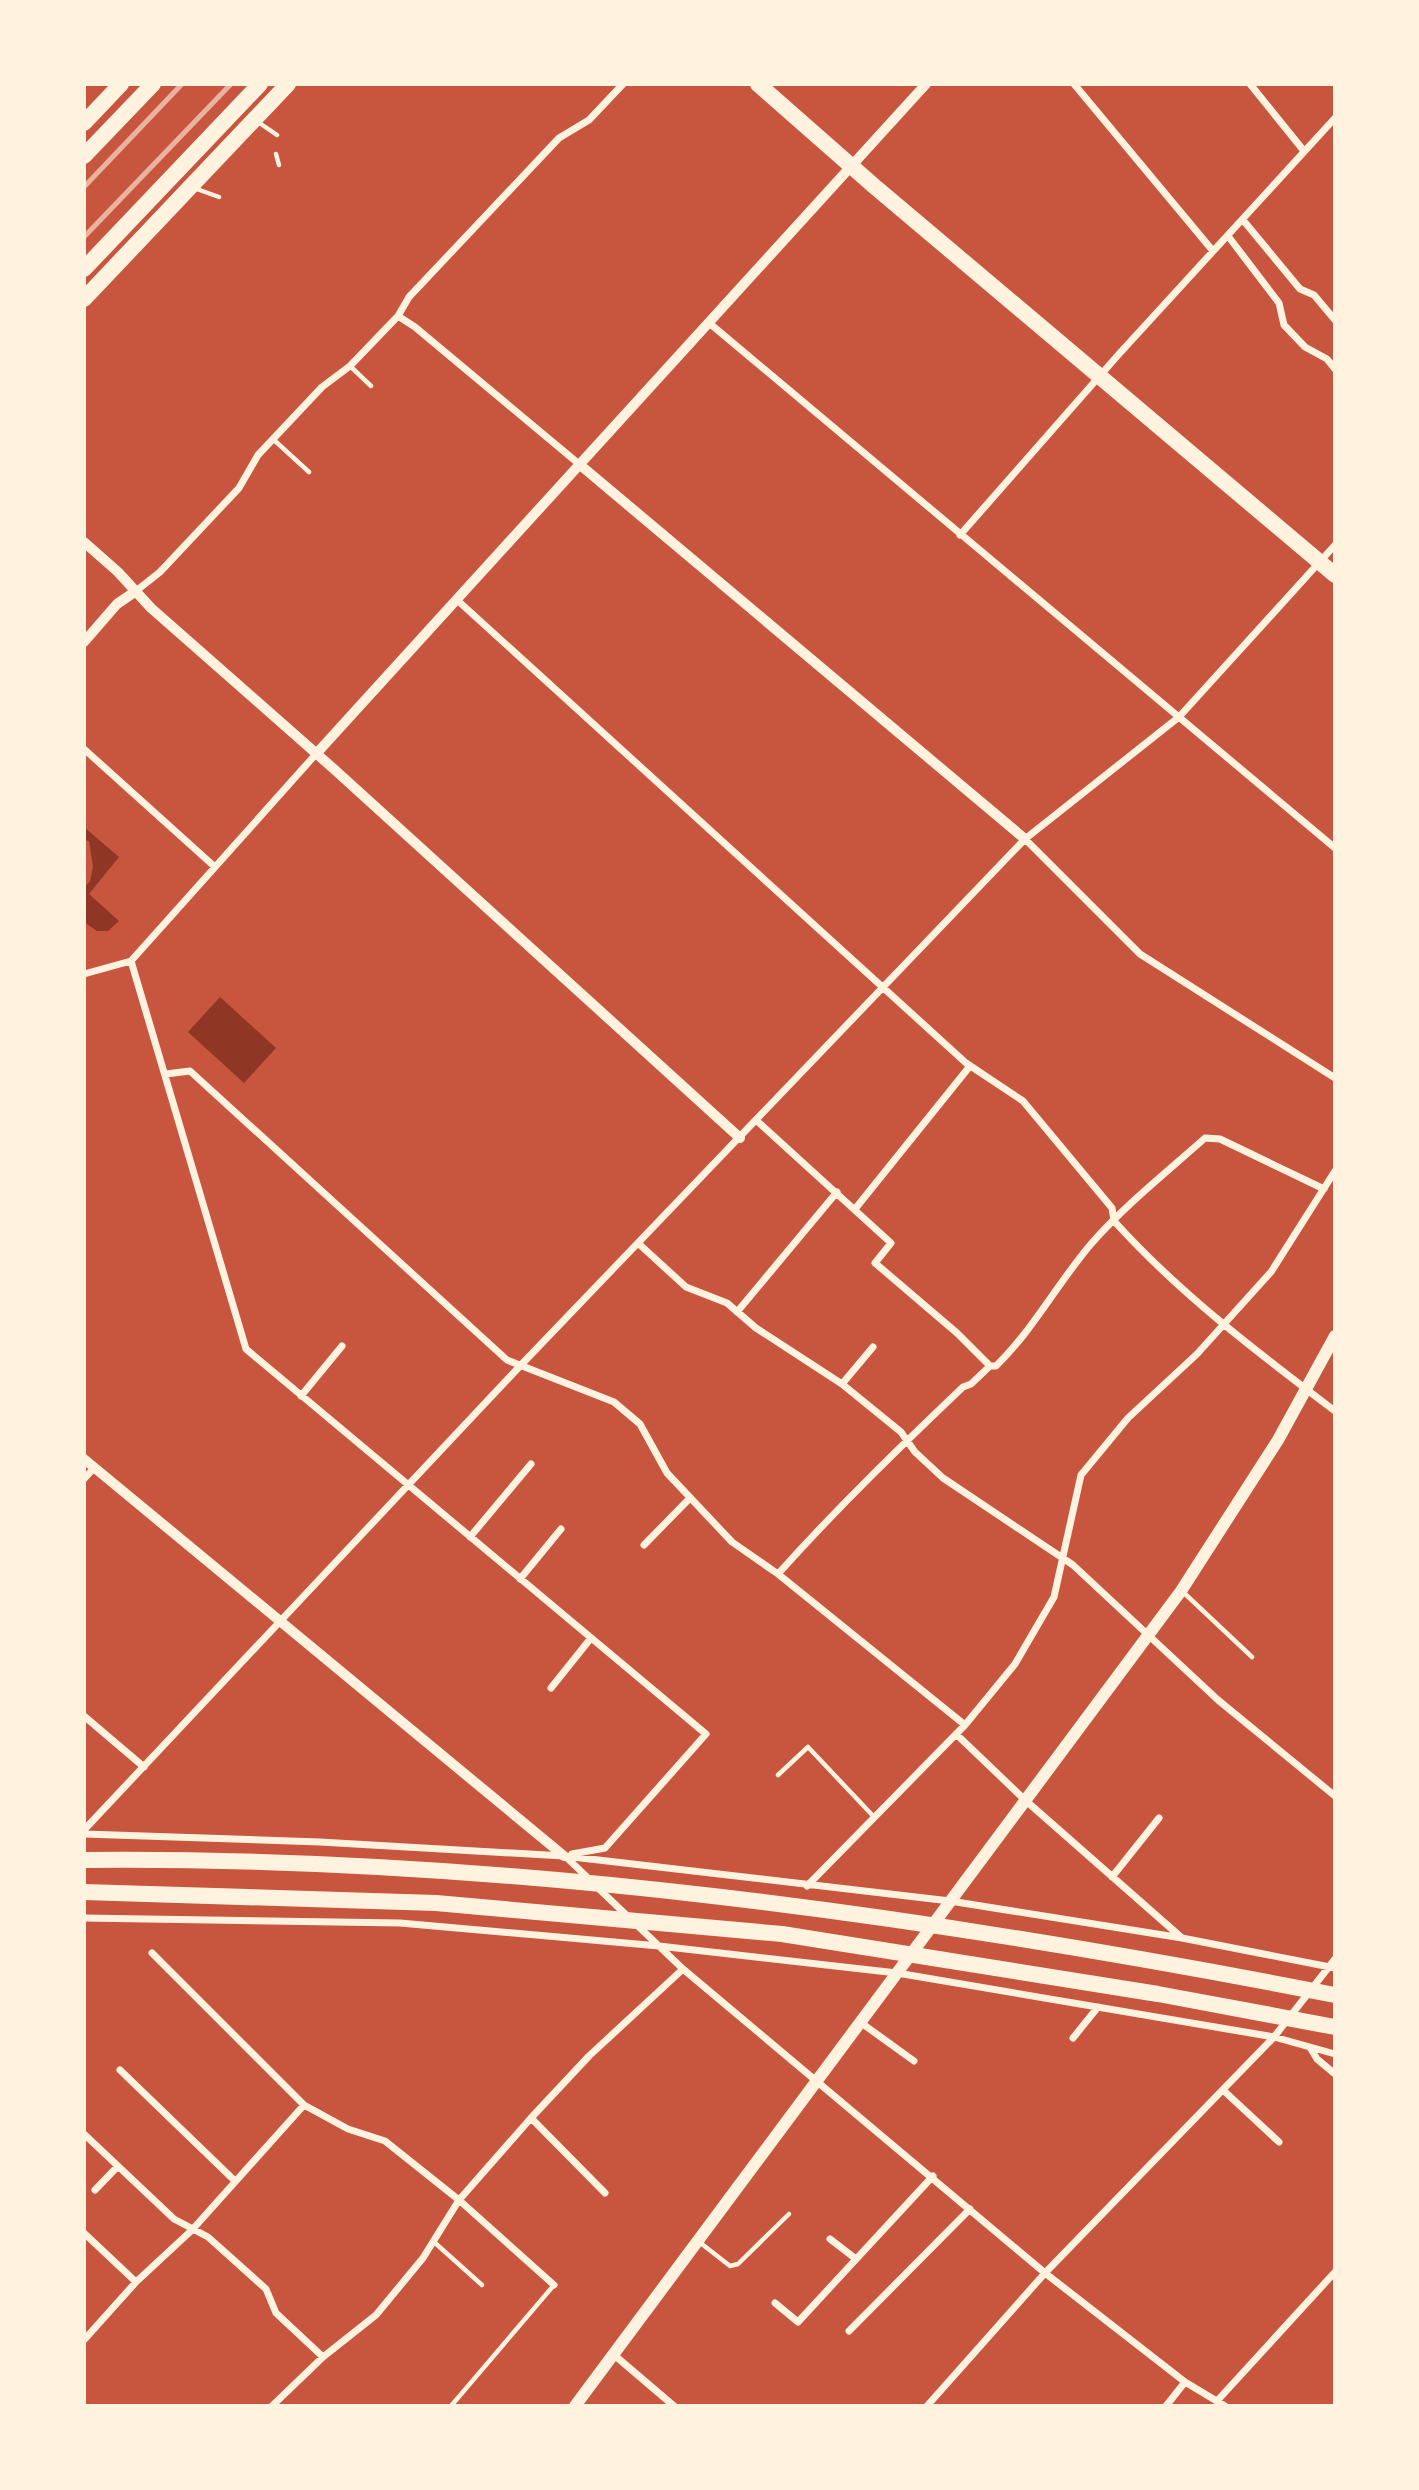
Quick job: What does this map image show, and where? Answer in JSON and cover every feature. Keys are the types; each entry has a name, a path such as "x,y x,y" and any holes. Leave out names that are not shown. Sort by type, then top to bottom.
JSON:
{"highway":[{"path":"84,123 121,84"},
{"path":"84,156 153,84"},
{"path":"84,269 260,84"},
{"path":"84,299 288,84"},
{"path":"758,84 1335,575"},
{"path":"84,1860 444,1872 802,1906 1164,1962 1335,1995"},
{"path":"84,1892 436,1903 782,1934 1145,1991 1335,2027"}],"main road":[{"path":"575,2406 1181,1591 1261,1469 1335,1336"}],"street":[{"path":"84,642 117,604 160,572 239,488 258,454 322,387 350,366 398,316 409,297 559,138 589,120 623,84"},
{"path":"84,974 131,961 456,599 926,84"},
{"path":"1074,84 1213,251"},
{"path":"1250,84 1304,151"},
{"path":"960,535 1099,376 1335,118"},
{"path":"1243,220 1300,289 1314,295 1335,320"},
{"path":"1228,236 1279,303 1284,324 1305,348 1327,359 1335,369"},
{"path":"398,316 415,327 1025,839 1140,954 1335,1078"},
{"path":"708,322 1335,848"},
{"path":"84,542 151,608 740,1138"},
{"path":"84,1832 520,1366 1025,839 1179,717 1335,545"},
{"path":"456,599 970,1066 1023,1101 1112,1208 1114,1221 1170,1279 1223,1325 1335,1411"},
{"path":"84,749 215,867"},
{"path":"131,961 246,1349 706,1734 605,1848 564,1856"},
{"path":"855,1209 970,1066"},
{"path":"166,1074 190,1071 508,1360 614,1402 640,1424 667,1473 732,1542 778,1574 965,1725"},
{"path":"757,1121 891,1242 875,1263 957,1333 990,1366"},
{"path":"778,1574 839,1505 907,1440 990,1366 996,1366 1021,1341 1056,1289 1114,1221 1211,1137 1324,1189"},
{"path":"807,1885 965,1725 1015,1664 1040,1626 1054,1597 1065,1559 1081,1475 1128,1418 1223,1325 1271,1272 1335,1171"},
{"path":"737,1312 837,1192"},
{"path":"639,1244 687,1287 715,1296 756,1328 842,1384 901,1432 943,1478 975,1502 1065,1559 1149,1633 1218,1700 1335,1796"},
{"path":"301,1396 342,1346"},
{"path":"842,1384 873,1347"},
{"path":"84,1460 564,1856 683,1969 814,2082 933,2176 1045,2273 1185,2382 1225,2406"},
{"path":"470,1538 531,1464"},
{"path":"84,1479 94,1468"},
{"path":"644,1545 691,1498"},
{"path":"520,1580 561,1529"},
{"path":"551,1688 591,1638"},
{"path":"84,1716 144,1767"},
{"path":"956,1734 1025,1800 1182,1938"},
{"path":"1112,1877 1159,1818"},
{"path":"84,1832 564,1856 950,1902 1182,1938 1332,1967"},
{"path":"84,1918 400,1923 659,1946 897,1973 1274,2037 1335,2054"},
{"path":"152,1953 304,2105 348,2129 385,2141 459,2200 554,2285"},
{"path":"927,2406 1045,2273 1274,2037 1332,1967 1335,1959"},
{"path":"272,2406 323,2357 376,2315 433,2241 459,2200 531,2118 589,2056 683,1969"},
{"path":"1073,2038 1098,2007"},
{"path":"860,2022 914,2062"},
{"path":"1311,2049 1317,2059 1335,2074"},
{"path":"120,2070 235,2181"},
{"path":"1223,2090 1279,2142"},
{"path":"84,2340 136,2282 191,2230 304,2105"},
{"path":"531,2118 604,2193"},
{"path":"84,2134 174,2219 208,2237 266,2289 276,2313 323,2357"},
{"path":"95,2190 118,2166"},
{"path":"775,2303 798,2322 933,2176"},
{"path":"849,2331 970,2208"},
{"path":"84,2233 136,2282"},
{"path":"830,2239 856,2259"},
{"path":"1217,2401 1335,2272"},
{"path":"613,2354 674,2406"},
{"path":"1166,2406 1185,2382"}],"lane":[{"path":"255,119 277,135"},
{"path":"268,131 271,141"},
{"path":"276,155 279,165"},
{"path":"192,187 219,197"},
{"path":"350,366 371,386"},
{"path":"273,439 309,472"},
{"path":"1181,1591 1252,1657"},
{"path":"778,1775 808,1747 875,1819"},
{"path":"697,2241 730,2266 738,2264 789,2214"},
{"path":"433,2241 482,2285"},
{"path":"452,2406 554,2285"}],"shaded area":[{"path":"84,827 119,857 89,894 119,921 108,931 97,931 84,922 84,888 90,881 93,867 89,841 84,840"},
{"path":"220,997 276,1048 244,1083 188,1032"}],"railway":[{"path":"84,187 182,84"},
{"path":"84,237 231,84"}]}
